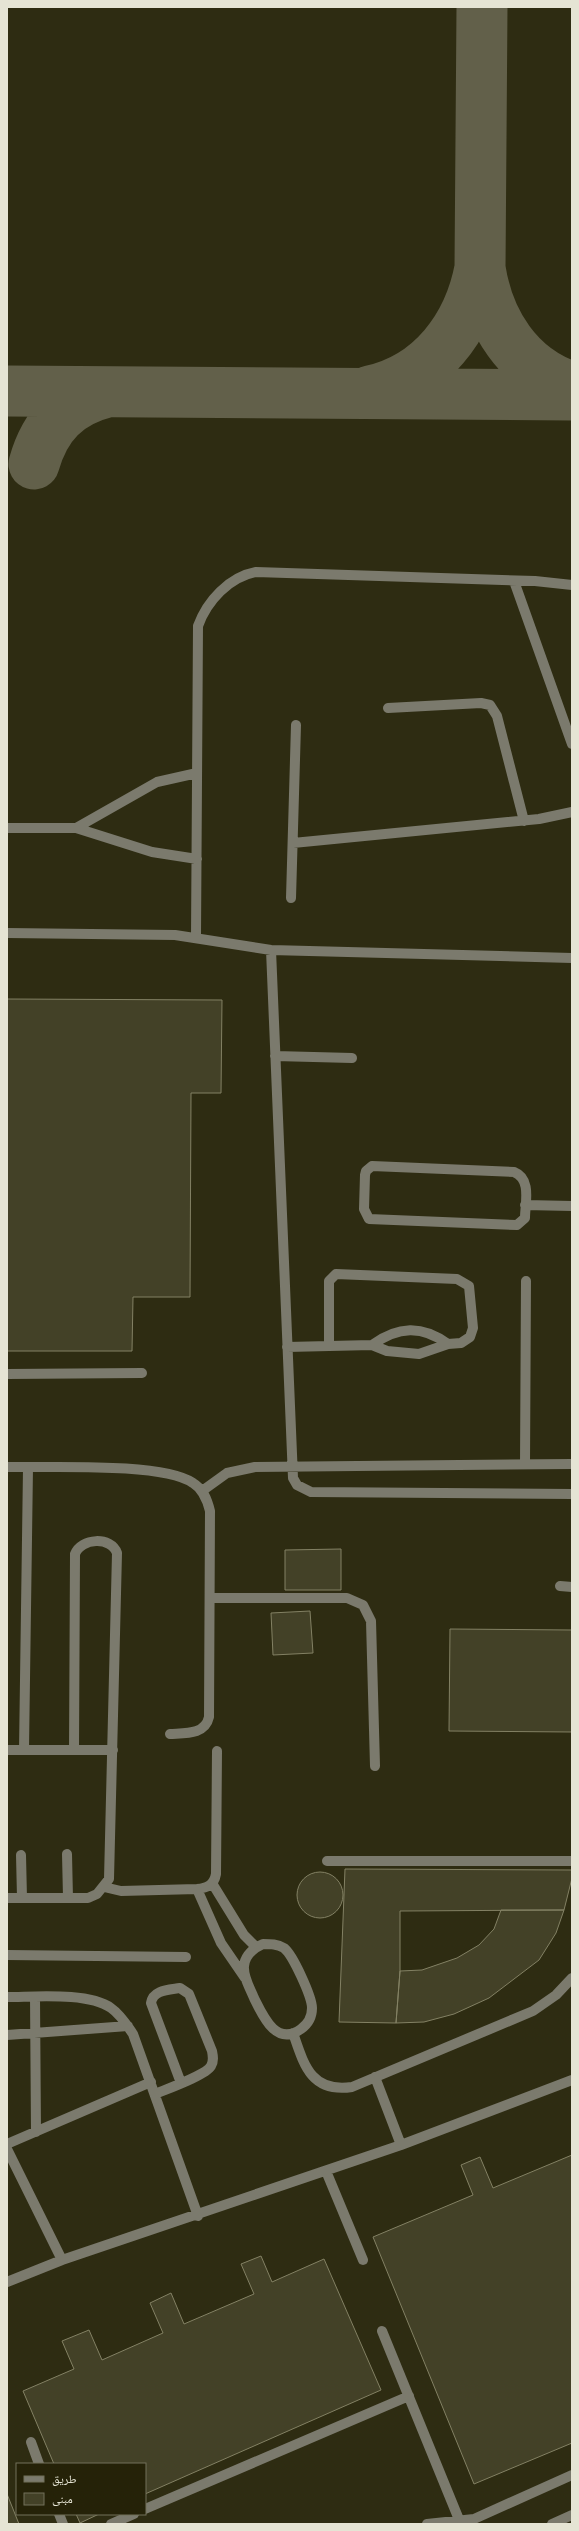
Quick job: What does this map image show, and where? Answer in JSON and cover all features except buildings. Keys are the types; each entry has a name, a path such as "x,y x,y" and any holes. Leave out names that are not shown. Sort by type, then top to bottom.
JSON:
{"lane":[{"path":"196,937 198,626 210,603 232,581 244,574 256,572 514,581 572,585"},
{"path":"514,581 572,744"},
{"path":"388,708 481,703 490,706 497,716 524,821"},
{"path":"291,898 296,725"},
{"path":"76,828 157,782 197,773"},
{"path":"293,842 524,821 572,812"},
{"path":"7,828 76,828 152,852 197,859"},
{"path":"7,933 196,937 271,950 572,958"},
{"path":"271,950 291,1467 293,1478 297,1485 311,1492 572,1494"},
{"path":"275,1056 352,1058"},
{"path":"372,1166 514,1172 525,1180 525,1205 525,1218 517,1224 373,1220 364,1213 366,1171 372,1166"},
{"path":"525,1205 572,1206"},
{"path":"287,1347 372,1345 387,1351 413,1354 434,1350 448,1344 461,1343 472,1333 471,1290 466,1282 457,1278 340,1273 332,1277 328,1285 329,1346"},
{"path":"525,1464 526,1281"},
{"path":"372,1345 396,1331 410,1329 431,1333 448,1344"},
{"path":"7,1374 142,1373"},
{"path":"202,1491 219,1477 238,1469 291,1467 572,1464"},
{"path":"7,1467 154,1470 182,1477 202,1491 210,1511 210,1598 207,1723 200,1730 170,1734"},
{"path":"24,1750 28,1468"},
{"path":"7,1898 88,1898 97,1894 104,1887 110,1869 117,1552 110,1544 86,1542 77,1549 75,1554 74,1750"},
{"path":"560,1586 572,1587"},
{"path":"210,1598 347,1598 363,1606 371,1621 375,1766"},
{"path":"7,1750 113,1750"},
{"path":"104,1887 121,1891 197,1889 205,1888 212,1883 216,1874 217,1751"},
{"path":"67,1854 68,1898"},
{"path":"21,1855 22,1898"},
{"path":"327,1862 572,1861"},
{"path":"212,1883 244,1935 256,1947"},
{"path":"197,1889 221,1944 246,1980 268,2025 280,2033 293,2033 306,2025 312,2012 310,1998 289,1954 284,1948 271,1944 256,1947 251,1952 244,1965 246,1980"},
{"path":"7,1955 186,1957"},
{"path":"293,2033 305,2066 317,2080 333,2088 352,2087 533,2011 556,1995 572,1978"},
{"path":"155,2094 181,2083 208,2070 213,2056 189,1994 180,1988 158,1992 154,1995 151,2003 181,2083"},
{"path":"7,1997 35,1997 96,2001 110,2007 122,2017 128,2026 151,2082 198,2216"},
{"path":"35,1997 36,2132"},
{"path":"7,2035 128,2026"},
{"path":"375,2077 401,2145"},
{"path":"7,2282 62,2260 198,2216 401,2145 572,2080"},
{"path":"7,2144 151,2082"},
{"path":"7,2149 62,2260"},
{"path":"326,2171 363,2260"},
{"path":"382,2331 460,2522"},
{"path":"146,2509 409,2396"},
{"path":"31,2442 39,2463"},
{"path":"427,2524 460,2522 480,2516 572,2475"},
{"path":"111,2524 132,2515"},
{"path":"552,2524 572,2515"}],"taxiway":[{"path":"482,7 480,268 484,288 490,307 498,324 521,356 536,369 553,379 572,387"},
{"path":"370,391 392,384 411,375 429,362 444,347 467,310 475,290 480,268"},
{"path":"7,391 572,395"},
{"path":"34,464 44,438 60,417 80,402 107,392"}]}
